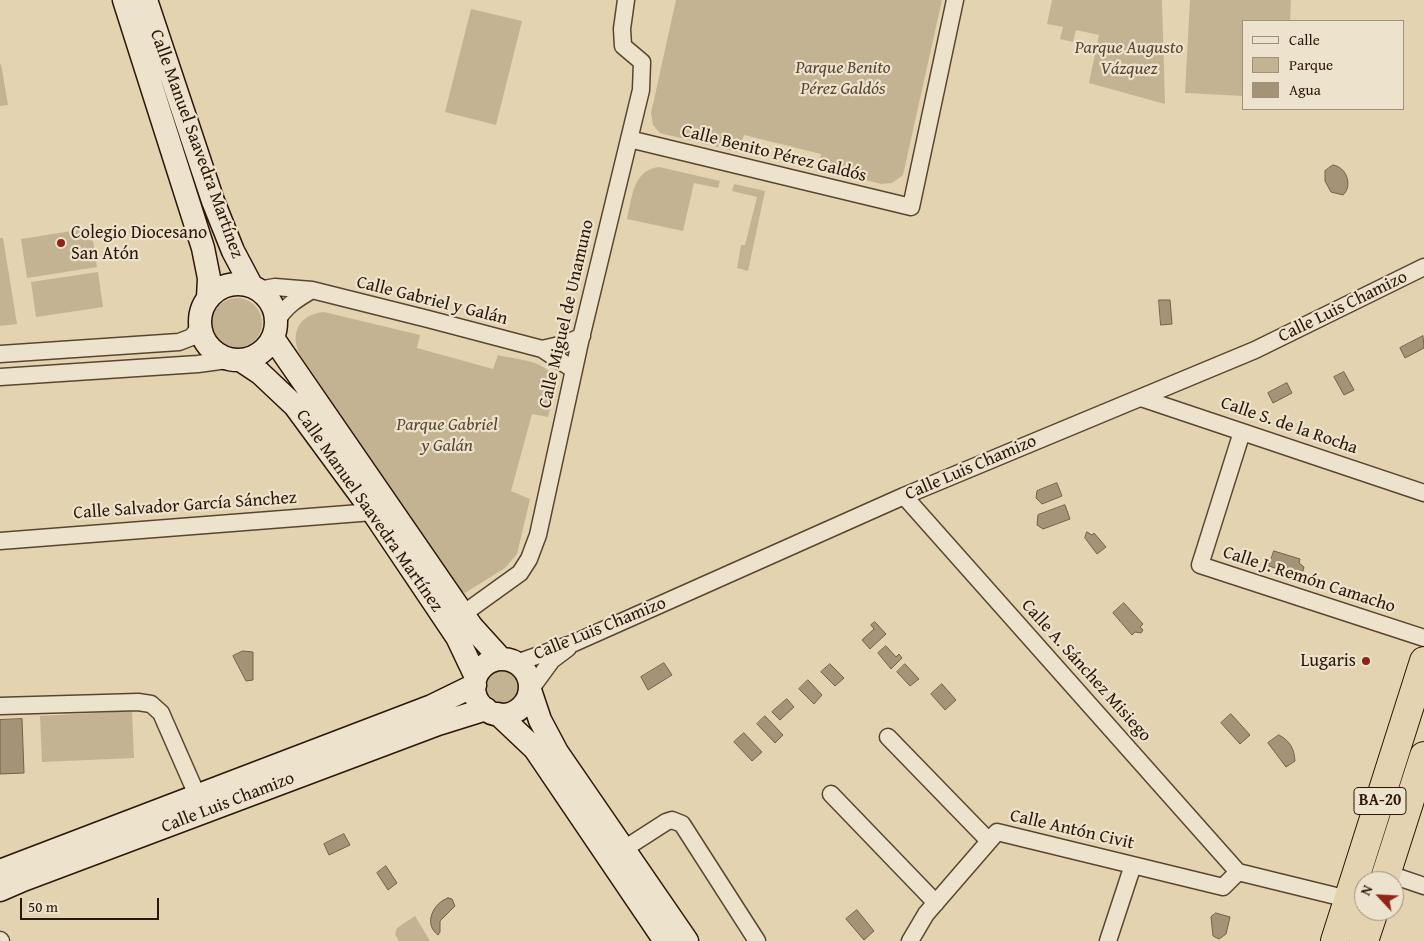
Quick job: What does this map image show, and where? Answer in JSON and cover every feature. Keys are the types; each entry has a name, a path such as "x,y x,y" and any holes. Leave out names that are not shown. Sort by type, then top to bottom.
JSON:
{"highway":[{"name":"BA-20","path":"1335,941 1424,661"},
{"name":"BA-20","path":"1387,871 1424,756"},
{"path":"1364,941 1371,921"}],"main road":[{"name":"Calle Manuel Saavedra Martínez","path":"124,0 203,248 209,278 208,298"},
{"name":"Calle Manuel Saavedra Martínez","path":"146,0 213,201 236,258 255,288"},
{"path":"227,286 255,288 273,306 275,330 258,355 234,360 209,348 203,339 200,326 203,307 208,298 227,286"},
{"name":"Calle Manuel Saavedra Martínez","path":"275,330 463,614 478,635 508,661"},
{"name":"Calle Manuel Saavedra Martínez","path":"234,360 260,373 295,406 373,512 457,637 476,681"},
{"path":"665,941 535,749 478,700 476,681 486,665 508,661 527,674 540,720 557,752 687,941"},
{"name":"Calle Luis Chamizo","path":"0,871 432,706 476,681"},
{"path":"492,712 506,714 519,709 528,697 530,690"},
{"name":"Calle Luis Chamizo","path":"0,890 438,724 492,712"}],"street":[{"name":"Calle Miguel de Unamuno","path":"463,614 509,583 520,573 529,559 538,535 574,370 641,90 642,62 623,46 622,29 626,0"},
{"name":"Calle Benito Pérez Galdós","path":"629,139 911,207 955,0"},
{"name":"Calle Luis Chamizo","path":"508,661 574,643 904,496 1255,350 1424,267"},
{"name":"Calle Gabriel y Galán","path":"255,288 275,287 312,290 542,349 574,370"},
{"path":"275,330 283,310 312,290"},
{"path":"0,354 179,342 192,337 200,326"},
{"name":"Calle Gabriel y Galán","path":"542,349 568,343 582,336"},
{"path":"0,377 234,360"},
{"name":"Calle S. de la Rocha","path":"1141,398 1424,493"},
{"name":"Calle J. Remón Camacho","path":"1242,432 1200,565 1424,638"},
{"name":"Calle A. Sánchez Misiego","path":"904,496 1238,872"},
{"name":"Calle Salvador García Sánchez","path":"0,541 373,512"},
{"path":"530,690 552,660 574,643"},
{"path":"0,706 138,702 151,704 161,713 197,795"},
{"path":"888,737 989,841"},
{"path":"832,794 936,903"},
{"path":"624,849 666,822 672,820 682,824 757,941"},
{"name":"Calle Antón Civit","path":"910,941 926,914 997,832 1223,886 1238,872"},
{"path":"1108,941 1133,865"},
{"path":"1238,872 1348,899"},
{"path":"1404,881 1424,886"}],"green space":[{"name":"Parque Benito Pérez Galdós","path":"676,0 942,0 903,175 892,183 881,184 819,168 821,154 744,135 738,152 660,133 653,125 651,113"},
{"name":"Parque Augusto Vázquez","path":"1052,0 1162,0 1165,104 1089,83 1099,35 1076,30 1073,42 1060,39 1063,27 1047,24"},
{"path":"1190,0 1291,0 1290,20 1242,20 1242,96 1185,93"},
{"path":"471,9 522,21 496,125 445,112"},
{"path":"0,65 8,105 0,106"},
{"path":"659,167 720,181 718,188 694,183 683,231 627,219 632,194 639,179 650,169"},
{"path":"734,184 765,191 748,271 737,268 741,245 745,245 757,197 732,191"},
{"path":"91,228 97,267 27,278 21,239"},
{"path":"0,238 3,238 17,324 0,326"},
{"path":"98,272 103,307 36,317 31,282"},
{"path":"237,298 246,300 257,309 262,323 260,332 251,343 237,348 228,346 217,337 212,323 214,314 223,303"},
{"name":"Parque Gabriel y Galán","path":"324,312 420,335 417,348 493,369 498,355 531,362 546,369 557,381 548,417 532,414 511,491 530,499 517,554 505,568 465,593 458,588 299,353 296,338 299,325 309,316"},
{"path":"498,667 506,667 513,670 519,676 522,687 519,698 513,704 506,707 498,707 491,704 485,698 482,691 482,683 485,676 491,670"},
{"path":"132,711 134,758 42,762 40,716"},
{"path":"415,916 430,941 399,941 395,934 397,928"}],"water":[{"path":"1333,165 1342,169 1347,177 1348,187 1343,195 1331,192 1325,181 1325,171"},
{"path":"1159,300 1170,300 1172,324 1161,325"},
{"path":"1423,336 1424,348 1405,358 1400,348"},
{"path":"1344,372 1354,390 1344,395 1334,377"},
{"path":"1287,383 1292,393 1273,403 1268,393"},
{"path":"1057,483 1062,496 1042,504 1036,498 1037,491"},
{"path":"1065,505 1070,519 1043,529 1037,525 1038,515"},
{"path":"1087,532 1092,535 1094,533 1106,547 1097,554 1085,538"},
{"path":"1274,551 1300,559 1299,563 1304,567 1303,571 1297,572 1296,575 1269,566"},
{"path":"1124,603 1143,624 1140,627 1143,630 1141,633 1135,632 1132,635 1113,613"},
{"path":"875,622 886,634 870,649 862,640 874,629 871,625"},
{"path":"886,646 896,657 899,654 902,658 891,669 878,653"},
{"path":"243,651 253,652 253,680 246,681 233,656"},
{"path":"664,663 672,675 648,690 641,677"},
{"path":"830,664 844,678 835,686 821,672"},
{"path":"905,664 919,679 910,686 897,672"},
{"path":"808,680 822,695 814,704 799,689"},
{"path":"942,684 956,700 945,710 931,694"},
{"path":"787,699 794,707 780,720 772,712"},
{"path":"1231,714 1250,735 1240,744 1221,723"},
{"path":"765,716 783,735 775,743 757,724"},
{"path":"22,719 24,773 0,774 0,720"},
{"path":"744,733 762,752 752,761 734,742"},
{"path":"1279,735 1289,742 1294,752 1295,761 1286,767 1268,743"},
{"path":"344,834 350,845 329,855 324,844"},
{"path":"386,866 397,883 388,890 377,873"},
{"path":"448,898 452,899 455,906 440,921 440,932 438,935 431,925 432,914 438,904"},
{"path":"857,910 874,931 864,940 846,919"},
{"path":"1216,913 1230,917 1226,934 1219,939 1213,936 1211,917"}],"place":[{"name":"Colegio Diocesano San Atón","path":"61,243"},
{"name":"Lugaris","path":"1366,661"}]}
